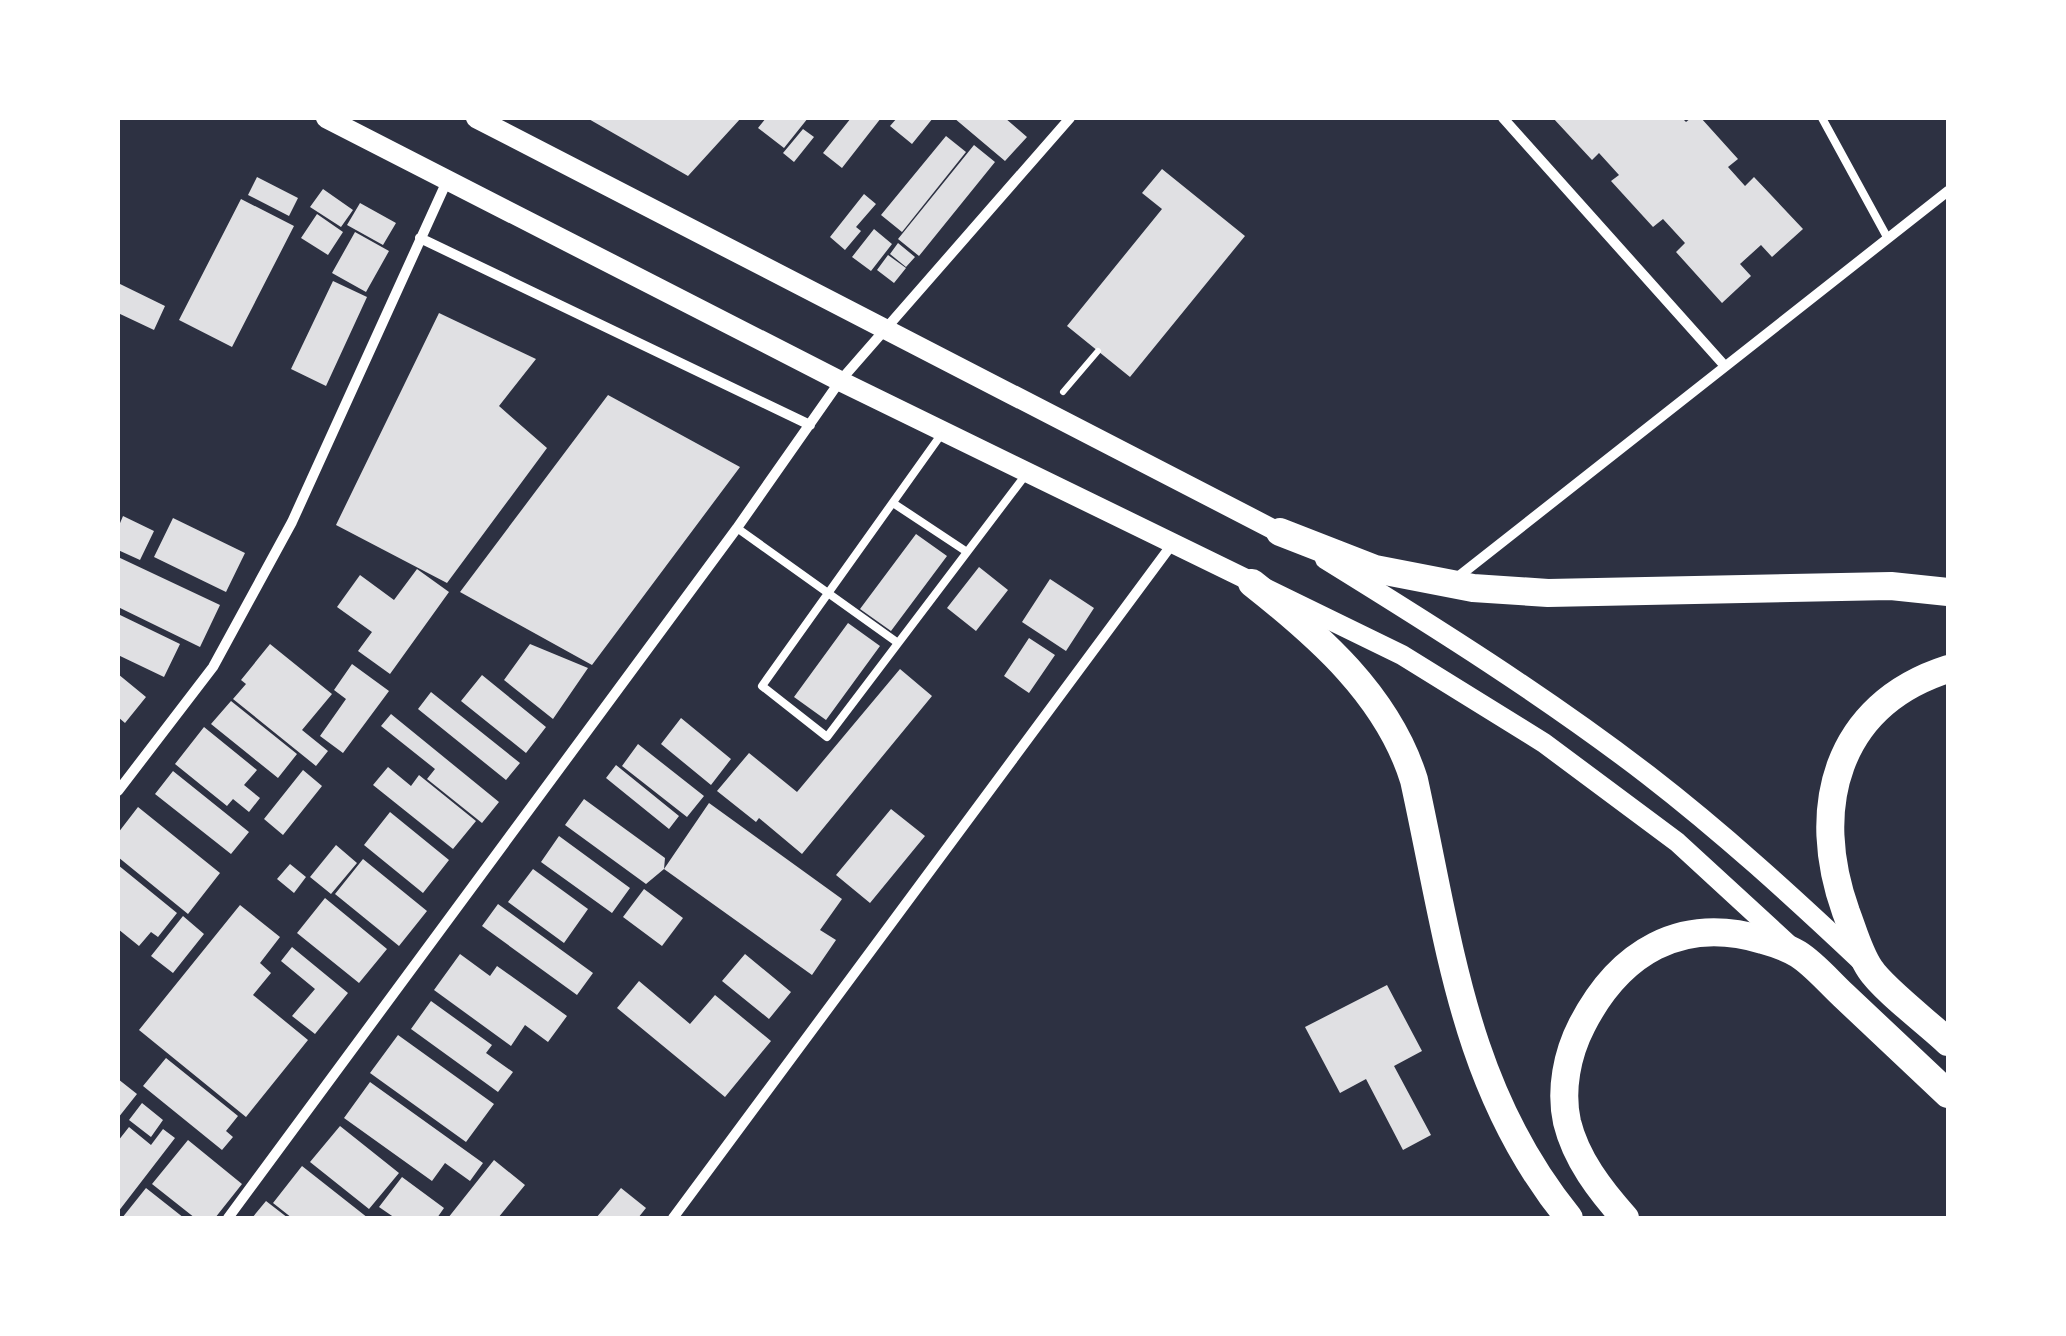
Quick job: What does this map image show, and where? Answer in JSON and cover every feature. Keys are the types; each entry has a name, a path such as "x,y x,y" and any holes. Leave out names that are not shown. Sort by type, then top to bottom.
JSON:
{"highway":[{"path":"1280,532 1375,569 1449,584 1548,593 1891,586 1948,592"},
{"path":"1252,583 1303,623 1341,662 1362,685 1400,741 1414,780 1476,1050 1513,1138 1545,1189 1569,1218"},
{"path":"1948,669 1926,676 1882,708 1852,744 1834,782 1828,826 1833,870 1870,970 1948,1042"},
{"path":"1626,1218 1604,1194 1575,1147 1564,1100 1574,1044 1603,989 1643,952 1663,942 1702,932 1747,935 1800,955 1948,1094"}],"main road":[{"path":"326,118 943,432 1402,656 1544,742 1677,842 1800,955"},
{"path":"476,118 1280,532 1530,689 1649,776 1763,869 1870,970"}],"street":[{"path":"228,1218 737,528 840,380 1070,118"},
{"path":"1504,118 1724,365"},
{"path":"118,791 213,667 292,522 447,181"},
{"path":"1449,584 1948,191"},
{"path":"420,238 810,425"},
{"path":"673,1218 1174,542"}],"lane":[{"path":"1822,118 1888,238"},
{"path":"943,432 762,686 827,737 1027,472"},
{"path":"893,503 967,552"},
{"path":"737,528 898,643"}],"path":[{"path":"1047,410 1098,352"}],"building":[{"path":"587,118 741,118 688,176"},
{"path":"766,118 808,118 784,148 758,128"},
{"path":"851,118 881,118 842,168 823,153"},
{"path":"897,118 933,118 912,144 890,126"},
{"path":"954,118 1005,118 1027,137 1005,161"},
{"path":"1553,118 1682,118 1686,122 1701,118 1738,159 1728,167 1745,186 1754,177 1803,229 1772,257 1761,245 1740,264 1751,276 1722,303 1676,252 1685,243 1663,219 1653,227 1611,181 1619,175 1599,153 1592,160"},
{"path":"803,129 814,137 794,162 783,153"},
{"path":"946,136 966,152 902,232 881,215"},
{"path":"974,145 995,162 919,256 898,239"},
{"path":"1162,169 1245,236 1130,377 1067,326 1162,209 1142,193"},
{"path":"257,177 298,198 289,216 248,195"},
{"path":"323,189 353,210 341,227 310,207"},
{"path":"864,194 876,204 856,227 861,231 845,250 830,237"},
{"path":"241,199 294,226 232,347 179,320"},
{"path":"360,203 396,223 383,245 347,225"},
{"path":"317,214 343,232 328,255 301,238"},
{"path":"874,229 892,244 871,271 852,257"},
{"path":"355,232 389,251 366,292 332,273"},
{"path":"898,243 915,257 906,267 890,254"},
{"path":"888,255 906,268 894,283 877,270"},
{"path":"333,281 367,297 326,386 291,369"},
{"path":"118,283 165,306 154,330 118,313"},
{"path":"439,313 536,359 499,406 547,448 447,583 336,525"},
{"path":"608,395 740,467 592,665 460,592"},
{"path":"123,516 154,531 140,560 118,550 118,528"},
{"path":"173,518 245,553 226,592 154,557"},
{"path":"916,534 947,556 891,631 860,609"},
{"path":"118,557 220,605 200,647 118,607"},
{"path":"979,567 1008,590 976,631 947,608"},
{"path":"417,569 449,592 390,674 358,651 372,632 337,607 360,575 394,600"},
{"path":"1050,579 1094,608 1066,651 1022,622"},
{"path":"118,614 180,644 164,677 118,655"},
{"path":"848,623 880,646 826,720 794,697"},
{"path":"1029,638 1055,655 1029,693 1004,676"},
{"path":"270,644 332,694 302,730 328,751 316,766 233,699 246,684 241,680"},
{"path":"530,644 588,668 553,719 504,680"},
{"path":"352,664 389,691 343,753 320,736 346,699 334,690"},
{"path":"900,669 932,696 802,854 759,818 756,822 717,791 749,753 797,792"},
{"path":"118,674 146,697 125,723 118,717"},
{"path":"482,675 546,727 526,753 461,701"},
{"path":"431,692 520,763 506,780 418,709"},
{"path":"231,701 297,754 278,778 211,724"},
{"path":"391,714 499,802 482,823 427,779 435,769 381,726"},
{"path":"681,718 731,759 711,785 661,744"},
{"path":"204,727 257,770 244,785 260,798 249,812 233,799 227,806 175,764"},
{"path":"638,744 704,796 687,817 622,766"},
{"path":"616,765 679,816 669,829 606,778"},
{"path":"388,767 411,786 419,775 476,821 453,849 373,785"},
{"path":"303,770 322,786 283,835 264,819"},
{"path":"173,771 249,832 231,854 155,794"},
{"path":"584,799 665,858 664,869 646,884 565,825"},
{"path":"709,803 842,899 820,930 836,940 812,975 664,869"},
{"path":"138,807 220,873 188,914 118,857 118,833"},
{"path":"891,809 925,836 870,903 836,875"},
{"path":"390,812 449,860 423,893 364,845"},
{"path":"559,836 630,888 612,913 541,862"},
{"path":"336,845 357,863 331,894 310,877"},
{"path":"363,859 427,911 399,946 335,894"},
{"path":"290,864 306,877 294,893 277,879"},
{"path":"118,865 177,913 158,937 151,932 139,946 118,929"},
{"path":"533,869 588,909 564,943 508,902"},
{"path":"644,889 683,918 662,946 623,917"},
{"path":"325,898 387,949 359,983 297,933"},
{"path":"498,904 593,973 577,995 482,926"},
{"path":"240,905 280,937 260,963 271,973 253,995 308,1040 246,1117 139,1030"},
{"path":"183,916 204,934 173,973 151,956"},
{"path":"292,947 348,993 315,1034 292,1016 315,989 281,961"},
{"path":"460,954 490,976 497,966 567,1016 548,1042 525,1025 511,1046 434,990"},
{"path":"745,954 791,992 769,1019 722,981"},
{"path":"639,981 690,1024 715,995 771,1041 725,1097 617,1008"},
{"path":"1387,985 1422,1051 1394,1066 1431,1135 1403,1150 1366,1079 1340,1093 1305,1027"},
{"path":"431,1001 492,1045 486,1053 513,1072 498,1092 411,1029"},
{"path":"398,1035 494,1104 466,1142 370,1073"},
{"path":"166,1058 238,1116 226,1131 233,1137 222,1150 143,1086"},
{"path":"118,1079 137,1094 118,1118"},
{"path":"370,1082 483,1163 470,1181 445,1163 432,1181 344,1118"},
{"path":"142,1103 163,1120 151,1137 129,1120"},
{"path":"340,1126 399,1173 369,1209 310,1162"},
{"path":"129,1127 151,1145 163,1129 175,1138 118,1212 118,1141"},
{"path":"188,1140 242,1184 215,1218 195,1218 152,1184"},
{"path":"494,1160 525,1185 498,1218 448,1218"},
{"path":"302,1166 368,1218 292,1218 273,1203"},
{"path":"402,1177 444,1208 437,1218 395,1218 379,1207"},
{"path":"146,1188 184,1218 122,1218"},
{"path":"621,1188 646,1208 638,1218 596,1218"},
{"path":"266,1201 288,1218 252,1218"}]}
